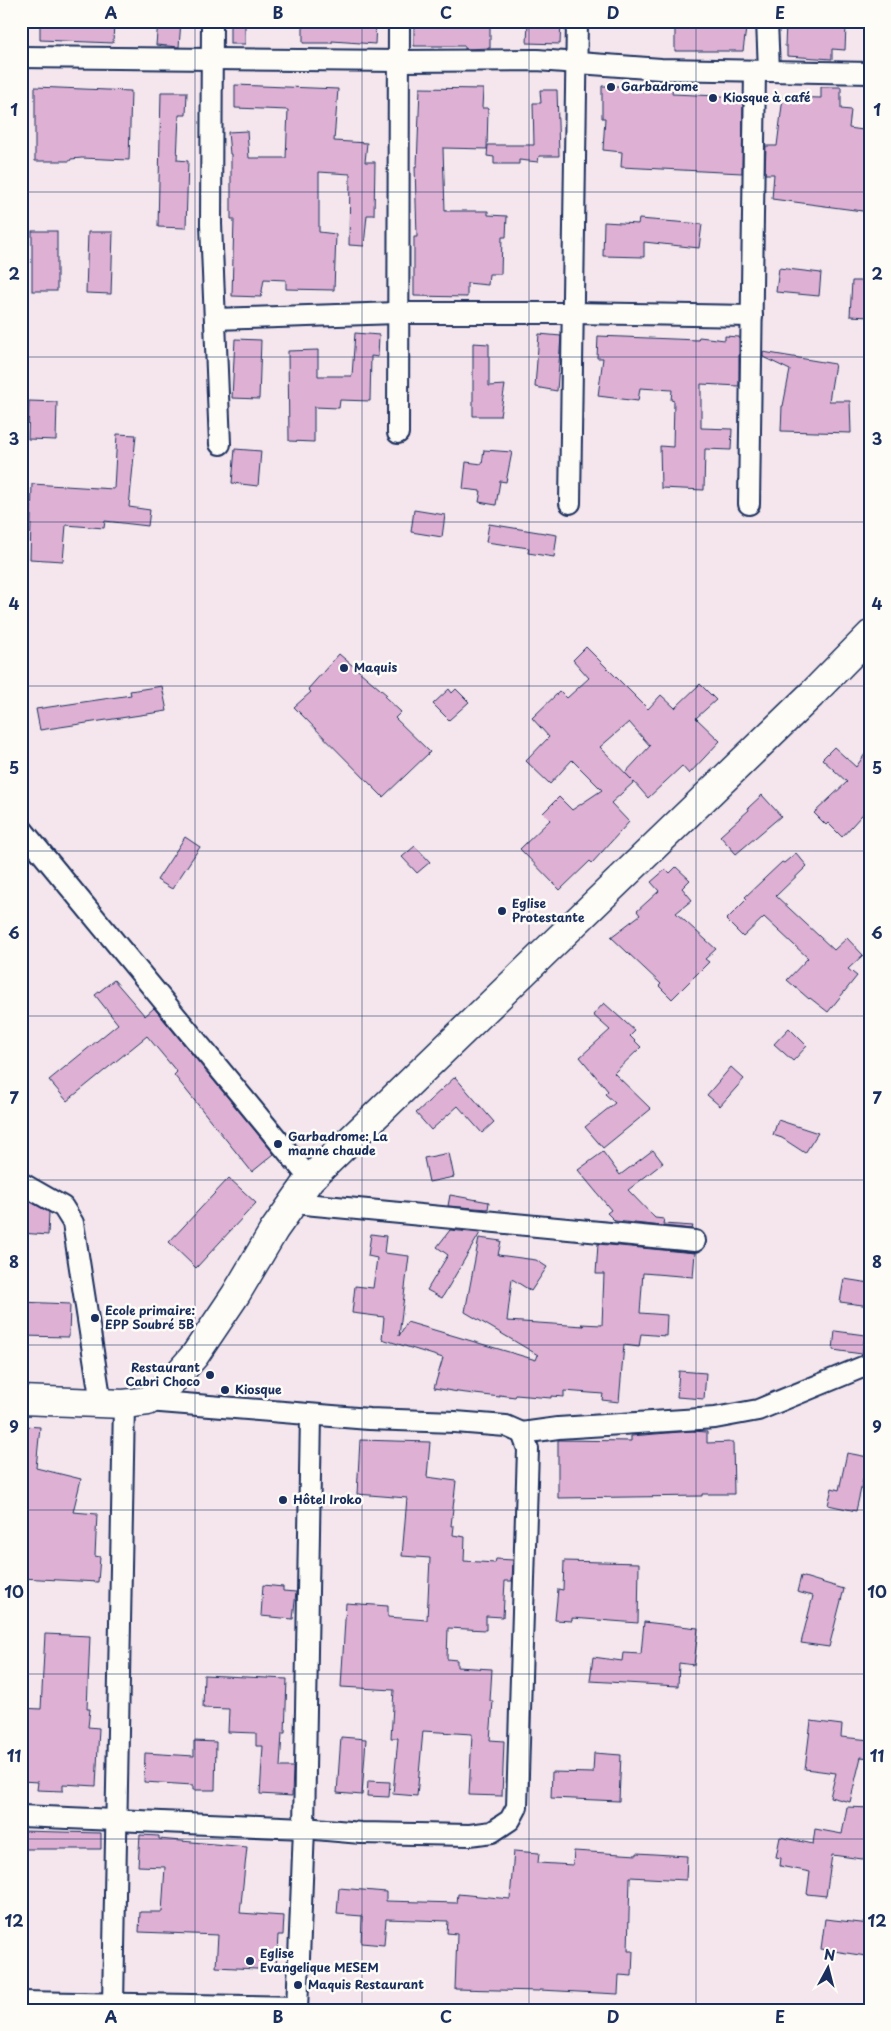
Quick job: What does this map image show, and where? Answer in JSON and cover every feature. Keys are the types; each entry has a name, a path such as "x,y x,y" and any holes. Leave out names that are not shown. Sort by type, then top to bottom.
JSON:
{"street":[{"path":"212,21 212,224 220,444"},
{"path":"398,433 399,21"},
{"path":"570,503 578,64 577,21"},
{"path":"749,504 752,316 762,71 767,21"},
{"path":"21,57 399,61 537,60 661,69 870,73"},
{"path":"215,319 397,313 752,316"},
{"path":"124,1403 175,1378 195,1355 215,1327 274,1230 310,1179 870,635"},
{"path":"21,828 310,1179"},
{"path":"21,1184 63,1207 73,1223 124,1403 112,2004"},
{"path":"294,1203 695,1241"},
{"path":"21,1400 124,1403 506,1426 522,1433 558,1428 715,1418 758,1410 870,1364"},
{"path":"21,2002 297,2008 304,1828 311,1415"},
{"path":"21,1816 116,1818 304,1828 361,1833 470,1835 492,1832 510,1820 516,1806 527,1489 528,1449 522,1433"}],"building":[{"path":"40,21 114,22 113,43 40,40"},
{"path":"158,21 181,21 179,47 156,45"},
{"path":"303,21 376,21 375,44 332,41 332,43 303,43"},
{"path":"414,21 490,21 490,48 465,49 465,46 414,46"},
{"path":"528,21 561,21 560,44 527,43"},
{"path":"675,21 747,21 743,51 675,51"},
{"path":"230,22 245,22 245,44 230,44"},
{"path":"786,23 846,26 845,50 832,49 832,59 787,56 787,46 785,46"},
{"path":"641,82 673,83 672,94 743,97 742,173 621,167 622,152 603,150 605,118 602,118 602,86 641,86"},
{"path":"235,85 338,89 334,141 367,143 365,162 375,162 374,215 367,215 364,246 349,245 350,174 319,172 319,232 336,234 334,290 286,289 286,280 264,279 261,297 232,296 234,219 231,219 231,154 228,132 247,131 249,158 286,158 288,110 235,108"},
{"path":"35,87 131,91 129,160 82,158 71,159 70,161 35,161"},
{"path":"821,87 841,87 841,109 851,110 849,128 870,131 870,212 772,199 774,174 765,174 766,146 777,146 783,97 821,98"},
{"path":"420,88 483,89 482,108 488,108 487,149 443,148 445,211 488,211 488,215 507,216 506,237 502,237 501,274 489,274 488,285 467,283 467,297 414,296 414,237 417,237 415,166 417,166"},
{"path":"540,90 557,90 559,156 539,156 538,162 519,160 519,164 494,164 494,157 487,156 488,145 534,145 533,103 541,103"},
{"path":"161,92 187,92 186,115 179,115 177,160 188,161 186,228 158,227"},
{"path":"639,219 702,224 699,248 644,242 644,257 603,256 604,222 638,224"},
{"path":"32,231 57,231 57,291 32,291"},
{"path":"88,232 113,232 111,294 86,293"},
{"path":"779,268 821,273 819,296 776,292"},
{"path":"852,281 870,281 870,317 850,316"},
{"path":"355,333 379,335 378,357 371,356 370,401 340,400 339,408 314,407 314,442 289,441 288,351 318,350 318,376 352,376"},
{"path":"539,334 561,336 557,391 535,387"},
{"path":"598,336 698,340 699,337 725,340 725,336 739,337 739,386 701,384 701,428 732,429 731,450 705,449 704,490 661,488 660,446 673,447 674,401 671,400 672,390 640,388 638,401 598,396 603,358 597,358"},
{"path":"235,339 261,340 259,399 232,398"},
{"path":"473,343 489,344 489,386 505,385 500,416 473,416"},
{"path":"763,352 835,364 829,401 850,401 851,433 781,431 782,406 790,370 763,357"},
{"path":"29,401 57,402 56,440 28,439"},
{"path":"117,434 136,435 129,507 150,510 148,526 105,521 104,528 66,525 63,561 30,559 32,484 114,489"},
{"path":"235,449 261,451 258,486 232,483"},
{"path":"484,450 512,452 506,482 500,481 496,505 479,502 481,491 463,489 466,462 482,464"},
{"path":"414,510 445,515 442,537 411,532"},
{"path":"489,524 557,535 554,557 528,553 529,548 486,542"},
{"path":"586,647 648,709 661,695 675,708 700,684 716,700 696,718 720,741 689,774 682,766 648,798 634,782 611,803 629,822 592,863 590,861 560,890 520,849 550,820 543,813 559,797 572,810 602,790 572,760 550,784 526,761 549,737 532,718 560,691 567,698 589,678 573,660","holes":["629,722 650,746 625,773 600,747"]},
{"path":"339,654 387,695 385,697 401,712 395,718 430,752 383,797 294,707 311,692 308,689"},
{"path":"162,686 167,711 40,730 36,709 131,695 130,691"},
{"path":"449,689 452,693 456,689 469,702 449,720 433,704"},
{"path":"834,747 856,767 870,747 870,806 842,837 828,823 826,825 814,813 847,782 822,759"},
{"path":"762,795 781,816 736,854 720,836 749,810 748,808"},
{"path":"185,837 200,847 172,889 157,880"},
{"path":"415,846 430,862 417,873 402,857"},
{"path":"796,853 807,866 776,896 834,950 847,938 863,955 848,969 857,976 828,1012 787,980 808,958 764,917 743,937 726,920 747,899 745,897 782,862 784,863"},
{"path":"676,867 690,880 682,888 692,900 676,913 716,949 705,959 709,962 672,999 659,986 661,984 611,937 640,915 637,911 659,891 651,882 666,869 670,873"},
{"path":"114,980 145,1016 154,1008 274,1154 252,1172 174,1075 177,1072 147,1036 67,1101 49,1080 118,1024 95,995"},
{"path":"604,1003 635,1031 630,1036 641,1047 614,1073 651,1109 603,1148 585,1127 615,1103 605,1094 608,1091 580,1057 610,1030 593,1015"},
{"path":"789,1028 807,1046 793,1061 774,1044"},
{"path":"731,1067 744,1079 720,1106 707,1095"},
{"path":"455,1077 494,1122 482,1133 458,1106 431,1130 416,1113"},
{"path":"778,1120 818,1133 805,1153 782,1138 773,1135"},
{"path":"653,1150 663,1163 628,1190 655,1218 664,1219 663,1224 693,1226 692,1229 615,1221 607,1213 611,1210 578,1170 603,1152 620,1175"},
{"path":"449,1153 454,1177 429,1182 424,1158"},
{"path":"229,1178 256,1203 196,1268 169,1242"},
{"path":"450,1195 489,1202 488,1209 448,1206"},
{"path":"21,1200 27,1200 49,1212 48,1235 21,1233"},
{"path":"450,1230 480,1233 442,1298 427,1290 448,1255 437,1247"},
{"path":"371,1234 386,1236 384,1253 409,1256 399,1336 407,1322 536,1360 538,1355 465,1312 479,1238 501,1241 498,1255 536,1260 547,1267 531,1291 512,1279 507,1321 584,1326 581,1324 602,1325 604,1274 596,1274 598,1244 695,1253 693,1277 643,1273 640,1313 667,1315 666,1336 641,1334 639,1347 624,1345 619,1402 602,1400 603,1394 564,1391 564,1397 551,1396 551,1398 516,1395 515,1397 500,1395 500,1397 458,1392 434,1388 443,1358 382,1339 384,1317 352,1313 355,1286 373,1288 377,1258 368,1256"},
{"path":"844,1279 870,1283 870,1306 840,1302"},
{"path":"21,1302 70,1304 69,1337 21,1336"},
{"path":"835,1331 865,1335 862,1354 833,1350"},
{"path":"679,1371 706,1373 704,1399 677,1397"},
{"path":"24,1426 40,1427 36,1468 81,1479 73,1512 97,1514 95,1556 100,1557 98,1582 21,1578 21,1454"},
{"path":"692,1431 707,1432 707,1443 733,1442 734,1494 558,1498 558,1440 631,1441 631,1436"},
{"path":"360,1440 430,1442 427,1477 456,1481 451,1526 454,1526 453,1535 465,1537 464,1561 495,1563 496,1559 513,1560 512,1581 505,1581 503,1617 486,1616 486,1630 448,1628 447,1659 457,1660 457,1667 492,1669 490,1701 493,1701 490,1740 504,1741 502,1796 469,1795 472,1734 423,1731 417,1796 393,1794 398,1738 391,1738 394,1690 341,1687 346,1603 388,1606 388,1617 427,1620 430,1558 402,1556 407,1498 357,1494"},
{"path":"847,1453 868,1457 856,1511 828,1505 832,1488 839,1490"},
{"path":"564,1561 639,1563 638,1623 572,1618 572,1621 555,1620 558,1589 563,1590"},
{"path":"801,1576 844,1589 829,1647 801,1643 813,1596 797,1592"},
{"path":"263,1585 283,1587 283,1591 296,1592 293,1619 261,1616"},
{"path":"644,1622 698,1628 694,1665 679,1663 678,1686 590,1681 593,1657 622,1661 623,1653 641,1654"},
{"path":"45,1634 90,1636 87,1709 90,1709 88,1727 99,1728 96,1786 63,1784 63,1791 37,1790 38,1782 21,1781 21,1708 41,1709"},
{"path":"204,1675 287,1679 285,1733 282,1733 280,1767 293,1767 292,1796 260,1794 263,1746 256,1746 256,1733 228,1732 229,1709 203,1708"},
{"path":"811,1721 842,1725 841,1737 870,1740 870,1758 861,1757 850,1802 830,1797 836,1773 805,1769"},
{"path":"341,1737 366,1739 362,1795 337,1793"},
{"path":"194,1741 216,1742 215,1790 193,1790 193,1785 144,1782 145,1753 194,1756"},
{"path":"594,1753 621,1755 619,1801 551,1798 552,1772 593,1773"},
{"path":"368,1781 390,1782 389,1797 367,1796"},
{"path":"847,1807 870,1808 870,1860 832,1855 826,1896 807,1894 810,1872 780,1866 781,1858 776,1857 780,1837 813,1844 815,1829 842,1834"},
{"path":"21,1831 101,1833 101,1849 21,1849"},
{"path":"140,1835 159,1836 159,1839 247,1847 240,1913 284,1916 283,1935 278,1935 276,1970 216,1967 218,1935 139,1932 140,1912 162,1912 165,1867 138,1866"},
{"path":"514,1851 539,1853 538,1863 573,1865 574,1851 687,1856 686,1880 630,1877 628,1951 633,1951 632,1976 619,1975 618,1994 540,1990 455,1989 457,1934 447,1933 448,1921 386,1919 384,1945 361,1943 362,1916 337,1914 339,1888 386,1892 386,1901 457,1903 458,1894 510,1899"},
{"path":"825,1919 870,1924 866,1956 821,1949"}],"place":[{"name":"Garbadrome","path":"611,87"},
{"name":"Kiosque à café","path":"713,98"},
{"name":"Maquis","path":"344,668"},
{"name":"Eglise Protestante","path":"502,911"},
{"name":"Garbadrome: La manne chaude","path":"278,1144"},
{"name":"Ecole primaire: EPP Soubré 5B","path":"95,1318"},
{"name":"Restaurant Cabri Choco","path":"210,1375"},
{"name":"Kiosque","path":"225,1390"},
{"name":"Hôtel Iroko","path":"283,1500"},
{"name":"Eglise Evangelique MESEM","path":"250,1961"},
{"name":"Maquis Restaurant","path":"298,1985"}]}
